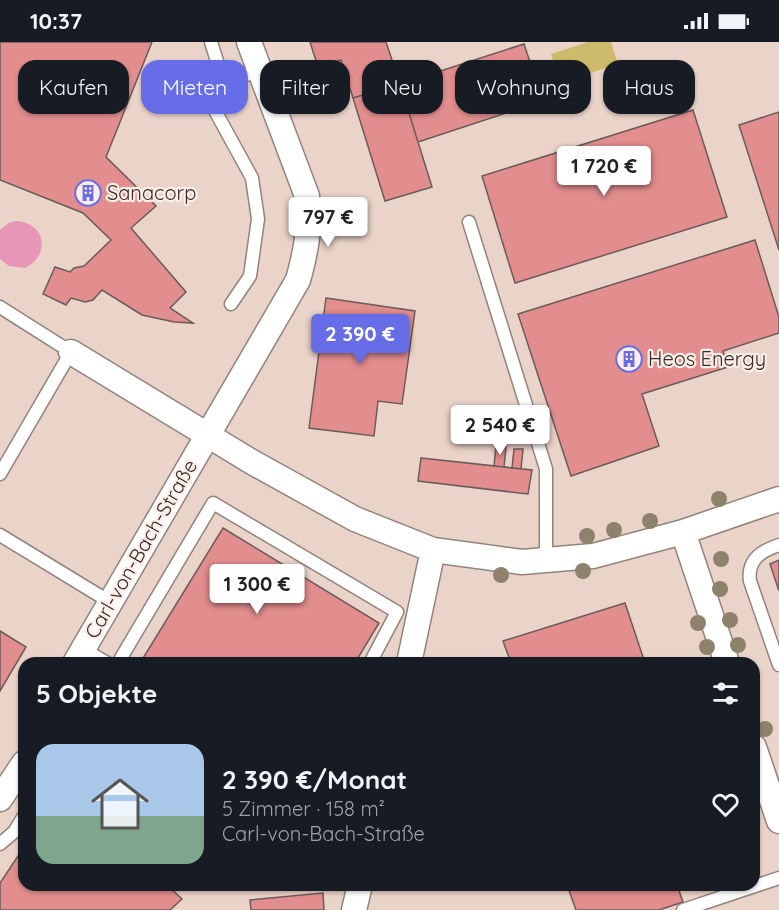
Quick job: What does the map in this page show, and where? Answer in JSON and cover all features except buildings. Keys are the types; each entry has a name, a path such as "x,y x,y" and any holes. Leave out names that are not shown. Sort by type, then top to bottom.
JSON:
{"street":[{"name":"Carl-von-Bach-Straße","path":"249,42 260,72"},
{"name":"Carl-von-Bach-Straße","path":"79,656 298,280 306,252 310,222 307,196 276,114"},
{"path":"71,352 208,436 355,519 434,550 522,562 593,556 683,532 779,499"},
{"path":"683,532 725,657"},
{"path":"410,657 434,550"},
{"path":"760,765 779,821"},
{"path":"0,799 18,772"},
{"path":"354,910 359,891"}],"lane":[{"path":"211,42 217,60"},
{"path":"248,75 260,72"},
{"path":"217,114 252,178 258,219 250,276 231,304"},
{"path":"470,222 546,469 546,560"},
{"path":"0,307 71,352 0,474"},
{"path":"122,657 213,502 397,612 373,657"},
{"path":"0,535 110,602"},
{"path":"779,545 757,556 749,572 750,581 779,665"},
{"path":"0,844 18,826"},
{"path":"760,884 779,878"},
{"path":"683,910 740,891"}],"shaded area":[{"path":"0,42 779,42 779,910 0,910"},
{"path":"588,42 611,42 617,60 603,60 603,69 591,73 591,60 553,60 551,54"},
{"path":"16,221 34,227 42,240 39,255 25,268 9,266 0,259 0,230"}],"place":[{"name":"Sanacorp","path":"88,193"},
{"name":"Heos Energy","path":"629,359"}]}
